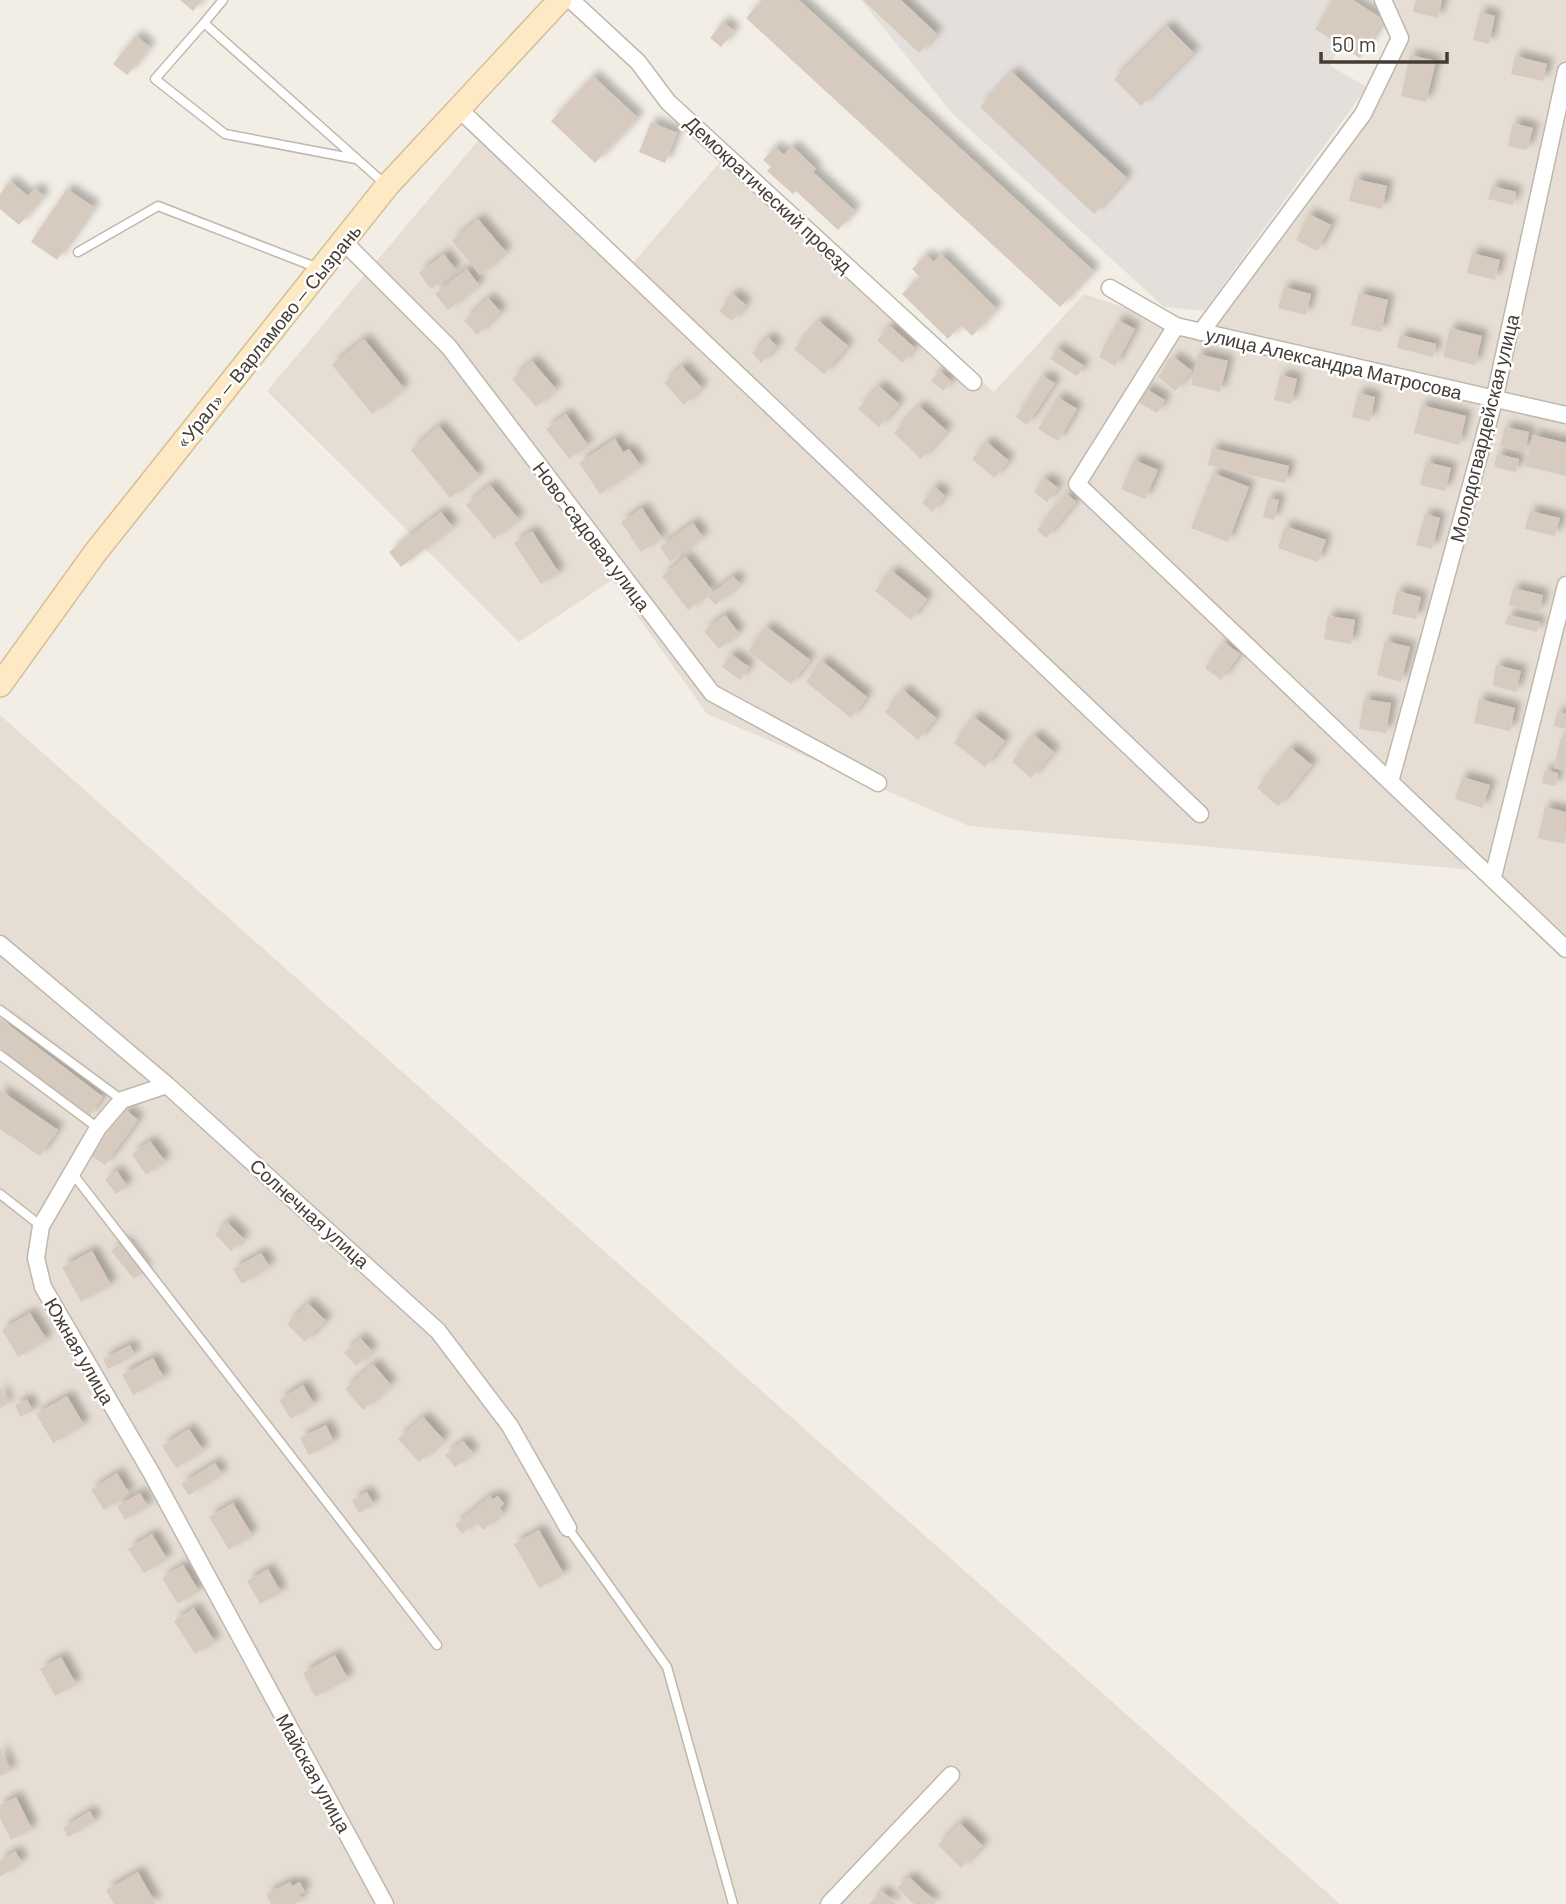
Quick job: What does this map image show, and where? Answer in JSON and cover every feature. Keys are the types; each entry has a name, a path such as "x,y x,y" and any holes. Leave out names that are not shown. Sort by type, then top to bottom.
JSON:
{"main road":[{"name":"«Урал» — Варламово — Сызрань","path":"0,685 95,553 387,186 563,2"}],"street":[{"path":"1201,332 1363,114 1400,38 1382,0"},
{"name":"Демократический проезд","path":"563,2 638,62 668,102 973,382"},
{"name":"Молодогвардейская улица","path":"1390,782 1494,401 1566,71"},
{"path":"459,109 1200,814"},
{"name":"Ново-садовая улица","path":"343,241 449,347 712,693 878,783"},
{"name":"улица Александра Матросова","path":"1110,288 1176,326 1494,401 1566,415"},
{"path":"1176,326 1077,484 1566,949"},
{"path":"1493,877 1566,585"},
{"name":"Солнечная улица","path":"0,944 167,1085 438,1331 510,1426 568,1528"},
{"name":"Южная улица","path":"167,1085 122,1100 97,1128 41,1226 36,1258 43,1287 152,1474 243,1643"},
{"name":"Майская улица","path":"243,1643 385,1904"},
{"path":"829,1904 951,1775"}],"lane":[{"path":"223,0 155,79 225,134 356,159"},
{"path":"204,23 387,186"},
{"path":"78,252 158,206 321,269"},
{"path":"0,1010 122,1100"},
{"path":"0,1055 97,1128"},
{"path":"73,1174 438,1645"},
{"path":"0,1194 41,1226"},
{"path":"568,1528 667,1667 733,1904"}],"shaded area":[{"path":"861,0 1353,0 1384,20 1360,58 1340,46 1330,66 1367,87 1204,311 1164,307 952,113"},
{"path":"1386,0 1566,0 1566,950 1486,871 969,826 707,714 612,580 519,642 267,391 482,136 627,270 721,161 994,392 1084,294 1197,332 1402,43"},
{"path":"0,715 1340,1904 0,1904"}],"building":[{"path":"180,0 202,0 193,11"},
{"path":"762,0 799,0 1094,271 1060,307 746,18"},
{"path":"863,0 901,0 937,34 919,53"},
{"path":"1333,0 1353,0 1384,20 1360,58 1315,29"},
{"path":"1416,0 1442,0 1438,18 1413,12"},
{"path":"1480,12 1495,16 1489,44 1473,40"},
{"path":"723,22 734,31 721,47 710,38"},
{"path":"1167,26 1194,53 1141,106 1114,79"},
{"path":"136,36 150,47 127,75 113,64"},
{"path":"1410,55 1436,61 1426,102 1401,96"},
{"path":"1515,56 1547,64 1543,81 1511,74"},
{"path":"1012,72 1127,178 1094,214 980,107"},
{"path":"593,76 638,118 595,163 551,121"},
{"path":"651,122 677,133 665,163 639,152"},
{"path":"1513,123 1533,128 1527,150 1508,146"},
{"path":"792,146 816,169 813,172 855,211 838,230 796,191 793,194 767,171 771,167 763,160 775,147 784,155"},
{"path":"1355,179 1387,186 1382,209 1349,201"},
{"path":"10,181 28,196 35,188 44,196 19,225 0,209 0,194"},
{"path":"1492,186 1516,192 1513,205 1488,199"},
{"path":"67,189 94,207 57,260 31,242"},
{"path":"1309,214 1331,225 1317,251 1296,240"},
{"path":"478,219 506,252 480,275 452,241"},
{"path":"1472,253 1500,260 1495,280 1467,273"},
{"path":"444,254 456,270 431,289 419,273"},
{"path":"941,254 997,309 972,336 961,325 948,339 902,294 920,277 912,269 926,255 934,262"},
{"path":"467,269 479,285 448,310 435,294"},
{"path":"1284,287 1311,294 1306,315 1278,308"},
{"path":"1359,293 1388,300 1381,332 1351,325"},
{"path":"733,294 746,305 732,321 719,311"},
{"path":"488,298 501,312 477,335 464,321"},
{"path":"1118,320 1135,329 1115,366 1099,357"},
{"path":"819,321 848,346 824,374 794,349"},
{"path":"890,326 915,348 902,363 877,340"},
{"path":"1450,328 1482,336 1475,365 1443,357"},
{"path":"1400,335 1436,344 1433,357 1397,348"},
{"path":"768,337 777,347 761,363 752,353"},
{"path":"364,339 404,388 372,414 332,365"},
{"path":"1057,348 1084,366 1077,376 1050,359"},
{"path":"1198,354 1228,361 1220,392 1191,385"},
{"path":"1174,357 1192,371 1175,391 1158,377"},
{"path":"532,361 556,389 536,407 512,379"},
{"path":"682,366 702,388 684,405 664,383"},
{"path":"940,371 951,381 943,391 931,381"},
{"path":"1280,375 1297,379 1291,404 1274,400"},
{"path":"1043,376 1055,383 1027,425 1016,417"},
{"path":"879,386 899,404 879,427 858,409"},
{"path":"1146,389 1165,400 1157,413 1138,402"},
{"path":"1358,393 1375,397 1370,421 1352,417"},
{"path":"1058,397 1077,409 1058,441 1038,429"},
{"path":"1421,405 1466,416 1459,445 1414,433"},
{"path":"919,406 947,431 921,459 894,433"},
{"path":"566,414 588,445 569,459 546,429"},
{"path":"439,426 479,475 450,498 411,450"},
{"path":"1505,427 1529,432 1525,452 1500,446"},
{"path":"1533,435 1566,443 1566,476 1525,466"},
{"path":"615,439 623,452 629,449 641,466 600,494 579,463"},
{"path":"987,442 1009,461 994,478 972,459"},
{"path":"1212,448 1289,466 1285,483 1208,465"},
{"path":"1497,454 1519,459 1516,472 1494,467"},
{"path":"1134,460 1158,470 1145,499 1121,489"},
{"path":"1426,462 1451,468 1445,491 1420,485"},
{"path":"1213,473 1249,487 1228,542 1191,528"},
{"path":"1045,478 1058,488 1047,502 1034,492"},
{"path":"490,485 519,519 494,539 466,505"},
{"path":"935,487 945,496 932,512 922,503"},
{"path":"1067,494 1076,502 1046,538 1037,530"},
{"path":"1268,498 1279,500 1274,520 1263,517"},
{"path":"642,508 662,538 641,552 621,522"},
{"path":"1530,511 1560,518 1555,536 1525,529"},
{"path":"441,512 453,527 401,567 389,552"},
{"path":"1425,514 1440,518 1432,549 1416,545"},
{"path":"693,523 703,537 670,562 660,547"},
{"path":"1285,526 1326,540 1318,562 1278,548"},
{"path":"532,531 559,573 541,584 514,543"},
{"path":"686,557 712,590 688,610 662,576"},
{"path":"892,571 927,599 911,620 875,591"},
{"path":"733,576 740,584 715,605 708,597"},
{"path":"1513,588 1543,595 1539,612 1509,605"},
{"path":"1397,591 1421,597 1416,619 1392,614"},
{"path":"725,615 739,633 719,649 704,631"},
{"path":"1508,615 1540,622 1537,632 1505,624"},
{"path":"1328,616 1355,620 1351,644 1324,639"},
{"path":"767,627 810,660 791,684 748,651"},
{"path":"1385,641 1410,647 1401,682 1377,675"},
{"path":"1224,642 1240,654 1221,680 1205,668"},
{"path":"731,654 749,667 740,680 722,667"},
{"path":"822,661 867,697 851,718 806,682"},
{"path":"1496,665 1521,671 1516,692 1493,686"},
{"path":"903,690 936,718 918,740 885,712"},
{"path":"1364,699 1391,703 1386,733 1359,729"},
{"path":"1479,699 1515,708 1510,731 1474,723"},
{"path":"1557,712 1566,714 1566,729 1554,726"},
{"path":"974,717 1005,741 985,767 954,743"},
{"path":"1034,735 1054,752 1031,778 1012,762"},
{"path":"1561,737 1566,739 1566,771 1554,768"},
{"path":"1291,748 1312,765 1278,806 1257,788"},
{"path":"1545,770 1558,773 1555,786 1542,783"},
{"path":"1462,777 1490,785 1482,808 1455,799"},
{"path":"1545,807 1566,812 1565,844 1538,838"},
{"path":"0,1018 103,1097 89,1116 0,1048"},
{"path":"0,1090 58,1130 40,1156 0,1129"},
{"path":"126,1110 138,1120 105,1165 92,1156"},
{"path":"150,1141 165,1161 146,1175 132,1154"},
{"path":"117,1171 127,1186 116,1194 105,1179"},
{"path":"227,1222 244,1239 231,1251 215,1234"},
{"path":"124,1241 146,1270 134,1279 111,1251"},
{"path":"92,1251 111,1285 81,1302 62,1267"},
{"path":"261,1253 270,1267 242,1284 233,1269"},
{"path":"308,1303 326,1321 305,1342 287,1324"},
{"path":"30,1313 47,1340 18,1357 2,1330"},
{"path":"360,1338 372,1351 356,1366 344,1353"},
{"path":"130,1345 135,1355 108,1369 103,1359"},
{"path":"153,1358 164,1378 133,1395 122,1375"},
{"path":"373,1364 391,1385 363,1410 345,1389"},
{"path":"303,1385 314,1404 291,1419 279,1400"},
{"path":"0,1387 8,1404 0,1408"},
{"path":"67,1396 84,1425 53,1443 36,1414"},
{"path":"27,1399 33,1411 20,1417 15,1405"},
{"path":"423,1417 444,1440 419,1462 398,1439"},
{"path":"326,1425 334,1442 309,1455 300,1438"},
{"path":"189,1429 203,1450 176,1468 162,1446"},
{"path":"463,1441 473,1453 455,1467 445,1455"},
{"path":"215,1463 222,1474 189,1495 181,1484"},
{"path":"117,1473 129,1493 104,1510 91,1490"},
{"path":"367,1492 374,1505 359,1513 352,1500"},
{"path":"140,1493 148,1506 125,1520 117,1506"},
{"path":"490,1496 493,1499 498,1496 504,1504 500,1508 503,1513 483,1530 476,1522 462,1534 455,1525"},
{"path":"233,1503 252,1535 229,1550 209,1517"},
{"path":"539,1530 564,1574 539,1588 514,1544"},
{"path":"152,1534 167,1559 144,1573 128,1549"},
{"path":"183,1565 199,1591 178,1604 162,1578"},
{"path":"268,1569 281,1592 260,1604 247,1581"},
{"path":"194,1608 215,1642 195,1654 174,1621"},
{"path":"335,1655 348,1679 315,1697 303,1673"},
{"path":"61,1657 76,1684 55,1696 40,1669"},
{"path":"0,1748 11,1771 0,1776"},
{"path":"16,1797 32,1829 11,1840 0,1818 0,1805"},
{"path":"90,1811 95,1821 68,1837 63,1828"},
{"path":"960,1823 983,1846 961,1868 938,1845"},
{"path":"15,1851 22,1862 0,1877 0,1861"},
{"path":"138,1872 156,1904 114,1904 106,1890"},
{"path":"909,1877 936,1902 934,1904 914,1904 897,1888"},
{"path":"290,1882 292,1886 300,1882 305,1892 299,1895 302,1900 294,1904 271,1904 266,1894"},
{"path":"882,1891 896,1904 869,1904"}]}
